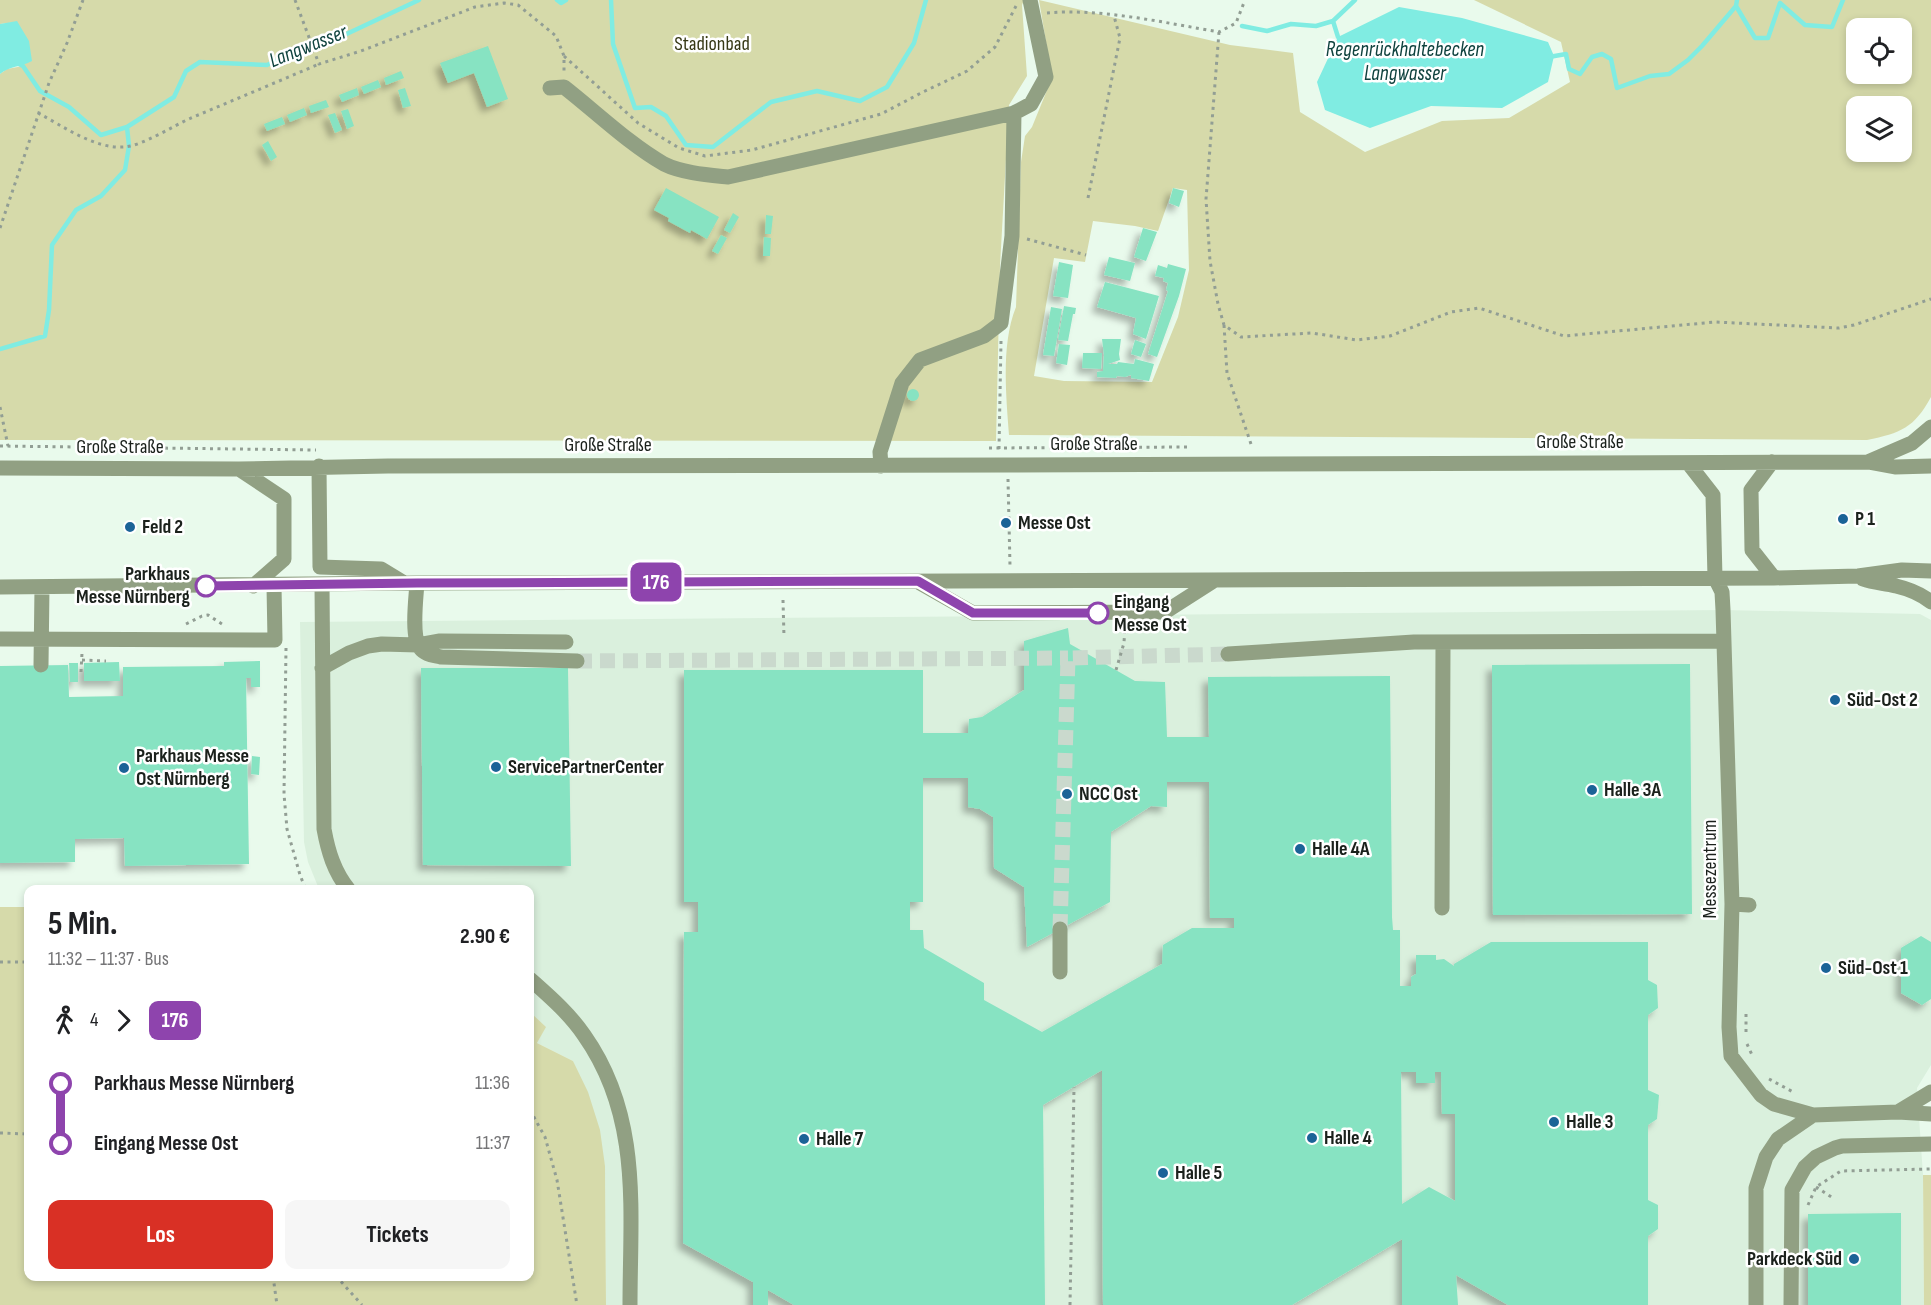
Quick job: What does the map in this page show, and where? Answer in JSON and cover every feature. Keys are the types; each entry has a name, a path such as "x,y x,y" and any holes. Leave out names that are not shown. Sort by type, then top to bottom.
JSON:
{"lane":[{"path":"557,88 666,165 703,175 728,177 1014,113 1031,104 1046,77 1032,8"},
{"path":"881,466 880,452 902,382 920,360 984,336 1001,323 1012,236 1014,113"},
{"name":"Große Straße","path":"1868,462 1912,443 1931,427"},
{"path":"1772,462 1751,490 1752,550 1774,578"},
{"name":"Große Straße","path":"0,468 239,469 319,466 1772,462 1868,462 1895,467 1931,466"},
{"name":"Messezentrum","path":"1688,463 1713,495 1715,578 1722,592 1732,904 1729,1027 1731,1056 1761,1095 1774,1104 1813,1115 1898,1112 1931,1114"},
{"path":"319,466 320,567 381,569 411,583"},
{"path":"239,469 284,499 284,559 253,586"},
{"path":"0,587 411,583 1774,578 1858,576 1902,570 1931,571"},
{"path":"1858,576 1871,582 1896,585 1911,590 1931,602"},
{"path":"918,581 973,613 1010,613 1165,612 1215,580"},
{"path":"411,583 416,639 422,651 441,657 577,661"},
{"path":"0,639 275,640 274,585"},
{"path":"322,585 324,829 334,867 346,885"},
{"path":"41,665 42,587"},
{"path":"322,668 349,652 382,644 418,645 440,641 566,642"},
{"path":"1228,654 1414,642 1724,641"},
{"path":"1442,908 1443,642"},
{"path":"1732,904 1749,905"},
{"path":"1060,929 1060,972"},
{"path":"534,983 558,1005 584,1035 605,1070 624,1126 631,1185 630,1305"},
{"path":"1898,1112 1931,1092"},
{"path":"1756,1305 1756,1188 1766,1157 1778,1139 1813,1115"},
{"path":"1791,1305 1792,1190 1805,1167 1816,1157 1842,1146 1931,1144"}],"path":[{"path":"0,228 38,113 83,0"},
{"path":"295,0 319,64"},
{"path":"38,113 84,137 104,145 123,147 135,144 190,118 319,64 361,51 475,7 504,3 518,5 556,36 564,56 638,123 679,148 705,156 752,150 881,114 967,72 995,47 1018,0"},
{"path":"1032,8 1114,16 1219,32 1236,23 1245,0"},
{"path":"1088,198 1120,38 1114,16"},
{"path":"1219,32 1206,199 1210,261 1224,325 1227,374 1251,447"},
{"path":"557,88 564,56"},
{"path":"1012,236 1086,255"},
{"path":"1224,325 1241,337 1312,333 1357,340 1390,336 1451,312 1479,308 1564,336 1715,322 1839,328 1931,299"},
{"path":"1001,323 999,448 1004,465 1011,581"},
{"path":"0,407 8,446"},
{"path":"987,448 1194,447"},
{"path":"783,600 784,637"},
{"path":"1116,670 1124,643 1125,623"},
{"path":"286,638 285,794 287,829 304,885"},
{"path":"82,660 106,661"},
{"path":"0,962 24,962"},
{"path":"1746,1010 1747,1045 1757,1065"},
{"path":"1762,1075 1802,1096"},
{"path":"1070,1305 1074,1087"},
{"path":"534,1117 545,1137 557,1180 577,1305"},
{"path":"0,1133 24,1134"},
{"path":"1805,1213 1816,1187 1841,1171 1931,1170"},
{"path":"1816,1187 1833,1198"},
{"path":"274,1281 277,1305"},
{"path":"340,1281 362,1305"}],"shaded area":[{"path":"1723,610 1920,614 1931,620 1931,1065 1917,1088 1923,1175 1924,1305 606,1305 605,1166 573,1061 537,1043 545,1027 534,1016 534,885 317,885 308,862 304,842 300,622"}],"green space":[{"name":"Stadionbad","path":"0,0 1024,0 1022,5 1027,76 1009,105 1000,266 996,441 0,440 0,74 7,69 23,66 17,22 0,24"},
{"path":"1039,0 1230,45 1293,53 1300,112 1365,152 1442,121 1509,118 1570,82 1561,42 1474,0 1931,0 1931,397 1919,416 1905,428 1889,435 1867,440 1009,435 1006,353 1011,321 1016,307 1021,162 1025,136 1032,127 1052,78","holes":["1173,188 1187,190 1189,270 1178,317 1152,382 1064,381 1034,376 1054,258 1085,262 1093,221 1158,231"]},
{"path":"0,907 24,907 24,1281 534,1281 534,1016 546,1027 537,1043 573,1061 588,1092 600,1130 605,1166 606,1305 0,1305"},
{"path":"1923,1175 1931,1175 1931,1305 1924,1305"}],"water":[{"name":"Regenrückhaltebecken Langwasser","path":"1399,7 1462,18 1548,42 1554,56 1548,82 1502,108 1431,106 1370,128 1325,110 1317,82 1338,37"},
{"path":"17,21 29,41 32,61 7,69 0,74 0,24"}],"building":[{"path":"488,46 508,99 487,107 474,73 448,83 440,63"},
{"path":"401,71 404,78 386,85 384,78"},
{"path":"378,80 381,87 364,94 361,87"},
{"path":"357,88 359,95 342,102 339,95"},
{"path":"405,88 411,106 403,108 398,90"},
{"path":"326,100 329,107 311,113 309,106"},
{"path":"304,108 307,115 290,122 287,115"},
{"path":"348,109 354,126 347,129 341,111"},
{"path":"335,113 342,130 335,133 328,115"},
{"path":"282,117 285,124 267,131 264,124"},
{"path":"268,141 277,157 271,161 262,145"},
{"path":"666,188 719,217 707,239 668,221 669,218 654,210"},
{"path":"1173,188 1184,191 1179,207 1169,203"},
{"path":"733,213 739,217 730,233 724,230"},
{"path":"766,215 773,216 771,234 765,234"},
{"path":"1143,228 1157,232 1146,261 1134,257"},
{"path":"721,235 727,238 718,254 712,251"},
{"path":"764,237 771,238 770,256 763,256"},
{"path":"1109,257 1135,263 1130,281 1104,275"},
{"path":"1059,262 1073,265 1068,298 1053,296"},
{"path":"1168,264 1186,269 1179,296 1157,357 1148,354 1168,291 1166,290 1168,283 1163,281 1164,278 1155,276 1158,265 1167,268"},
{"path":"1105,282 1159,296 1146,339 1133,334 1136,318 1097,307"},
{"path":"1064,306 1076,308 1068,341 1058,340"},
{"path":"1051,307 1062,309 1054,356 1043,355"},
{"path":"1102,339 1121,339 1120,360 1108,364 1118,362 1134,364 1135,359 1154,364 1149,381 1131,378 1131,375 1116,378 1097,377 1097,372 1103,371"},
{"path":"1135,340 1146,344 1141,357 1131,354"},
{"path":"1059,344 1070,345 1067,365 1056,363"},
{"path":"1083,353 1102,353 1101,369 1082,368"},
{"path":"913,389 919,395 913,401 907,395"},
{"path":"1068,628 1070,644 1135,681 1165,682 1167,737 1209,737 1208,677 1390,676 1392,917 1393,930 1400,930 1400,986 1411,986 1411,977 1416,974 1416,955 1436,955 1436,960 1444,959 1454,966 1491,942 1648,942 1648,980 1657,985 1658,1008 1648,1015 1648,1090 1659,1095 1657,1119 1648,1125 1648,1200 1658,1205 1658,1229 1648,1236 1648,1305 1508,1305 1456,1275 1458,1305 1402,1305 1402,1239 1292,1305 1103,1305 1102,1070 1043,1105 1045,1305 794,1305 768,1290 768,1305 753,1305 753,1282 683,1243 684,932 698,932 698,902 684,902 684,670 923,670 923,733 968,733 969,719 982,717 1024,690 1024,641","holes":["923,778 968,778 968,807 980,809 993,817 994,868 1024,887 1027,947 1110,902 1111,832 1151,806 1167,807 1167,782 1209,782 1210,918 1234,918 1234,928 1192,928 1163,945 1162,964 1042,1032 984,1000 984,983 924,948 923,930 910,930 910,902 923,902","1401,1072 1416,1072 1416,1083 1435,1083 1435,1072 1441,1072 1442,1114 1455,1114 1455,1201 1429,1187 1402,1204"]},
{"name":"Parkhaus Messe Ost Nürnberg","path":"260,661 260,687 251,687 251,678 246,678 249,864 125,866 124,838 75,839 75,862 0,863 0,666 68,665 69,697 123,696 123,667 224,666 224,662"},
{"path":"119,662 120,681 84,681 84,663"},
{"path":"69,663 78,663 78,682 70,682"},
{"name":"Halle 3A","path":"1690,664 1692,914 1493,915 1492,665"},
{"name":"ServicePartnerCenter","path":"421,668 568,668 571,866 423,865"},
{"path":"252,756 260,757 259,775 251,774"},
{"path":"1921,936 1931,942 1931,999 1922,1005 1901,993 1901,948"},
{"name":"Parkdeck Süd","path":"1901,1213 1901,1305 1808,1305 1808,1214"}],"waterway":[{"name":"Langwasser","path":"19,64 23,66 40,91 69,107 101,135 127,127 174,97 186,71 200,62 267,65 338,38 419,0"},
{"name":"Langwasser","path":"557,0 561,3 566,0"},
{"name":"Langwasser","path":"611,0 613,44 635,108 651,107 666,116 686,145 713,147 771,102 817,91 860,101 887,87 914,43 926,0"},
{"path":"1333,21 1355,0"},
{"name":"Langwasser","path":"1549,57 1566,54 1569,69 1580,74 1592,57 1602,54 1611,59 1617,88 1650,76 1669,74 1702,46 1736,6 1737,0"},
{"name":"Langwasser","path":"1736,6 1755,38 1768,38 1780,3 1805,25 1832,27 1843,0"},
{"name":"Langwasser","path":"1242,26 1267,31 1291,24 1316,26 1333,21 1338,37 1343,41"},
{"path":"0,349 45,336 49,310 52,245 76,210 101,196 125,170 129,146 127,127"}],"tunnel":[{"path":"1060,929 1068,658 1228,654"},
{"path":"577,661 1068,658"}],"bus line":[{"name":"176","path":"206,586 918,581 973,613 1098,613"}],"place":[{"name":"P 1","path":"1843,519"},
{"name":"Messe Ost","path":"1006,523"},
{"name":"Feld 2","path":"130,527"},
{"name":"Parkhaus Messe Nürnberg","path":"206,586"},
{"name":"Eingang Messe Ost","path":"1098,613"},
{"name":"Süd-Ost 2","path":"1835,700"},
{"name":"ServicePartnerCenter","path":"496,767"},
{"name":"Parkhaus Messe Ost Nürnberg","path":"124,768"},
{"name":"Halle 3A","path":"1592,790"},
{"name":"NCC Ost","path":"1067,794"},
{"name":"Halle 4A","path":"1300,849"},
{"name":"Süd-Ost 1","path":"1826,968"},
{"name":"Halle 3","path":"1554,1122"},
{"name":"Halle 4","path":"1312,1138"},
{"name":"Halle 7","path":"804,1139"},
{"name":"Halle 5","path":"1163,1173"},
{"name":"Parkdeck Süd","path":"1854,1259"}]}
